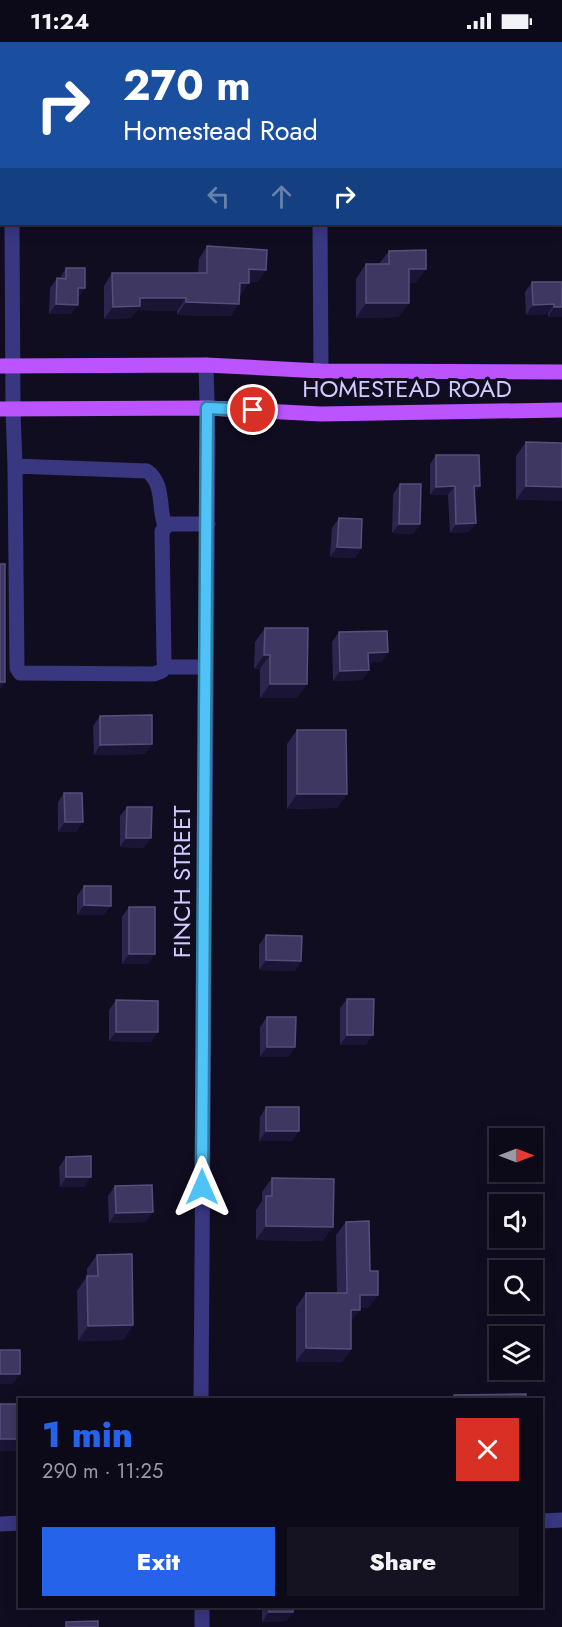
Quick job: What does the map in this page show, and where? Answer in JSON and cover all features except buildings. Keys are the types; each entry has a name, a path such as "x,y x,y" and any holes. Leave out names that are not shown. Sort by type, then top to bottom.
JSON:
{"main road":[{"name":"HOMESTEAD ROAD","path":"6,366 206,365 321,371 562,372"},
{"name":"HOMESTEAD ROAD","path":"6,409 207,408 321,414 562,410"}],"street":[{"path":"12,225 6,275 6,409 15,466 17,668 20,673 154,674 162,671 165,665 162,531 169,524 207,524"},
{"path":"320,225 321,371"},
{"name":"FINCH STREET","path":"201,1398 206,365"},
{"path":"15,466 147,471 152,475 160,491 162,519 165,526"},
{"path":"165,665 206,667"},
{"path":"543,1521 562,1520"},
{"path":"0,1524 18,1523"},
{"path":"202,1608 202,1627"}],"route":[{"path":"202,1187 207,408 253,410"}]}
